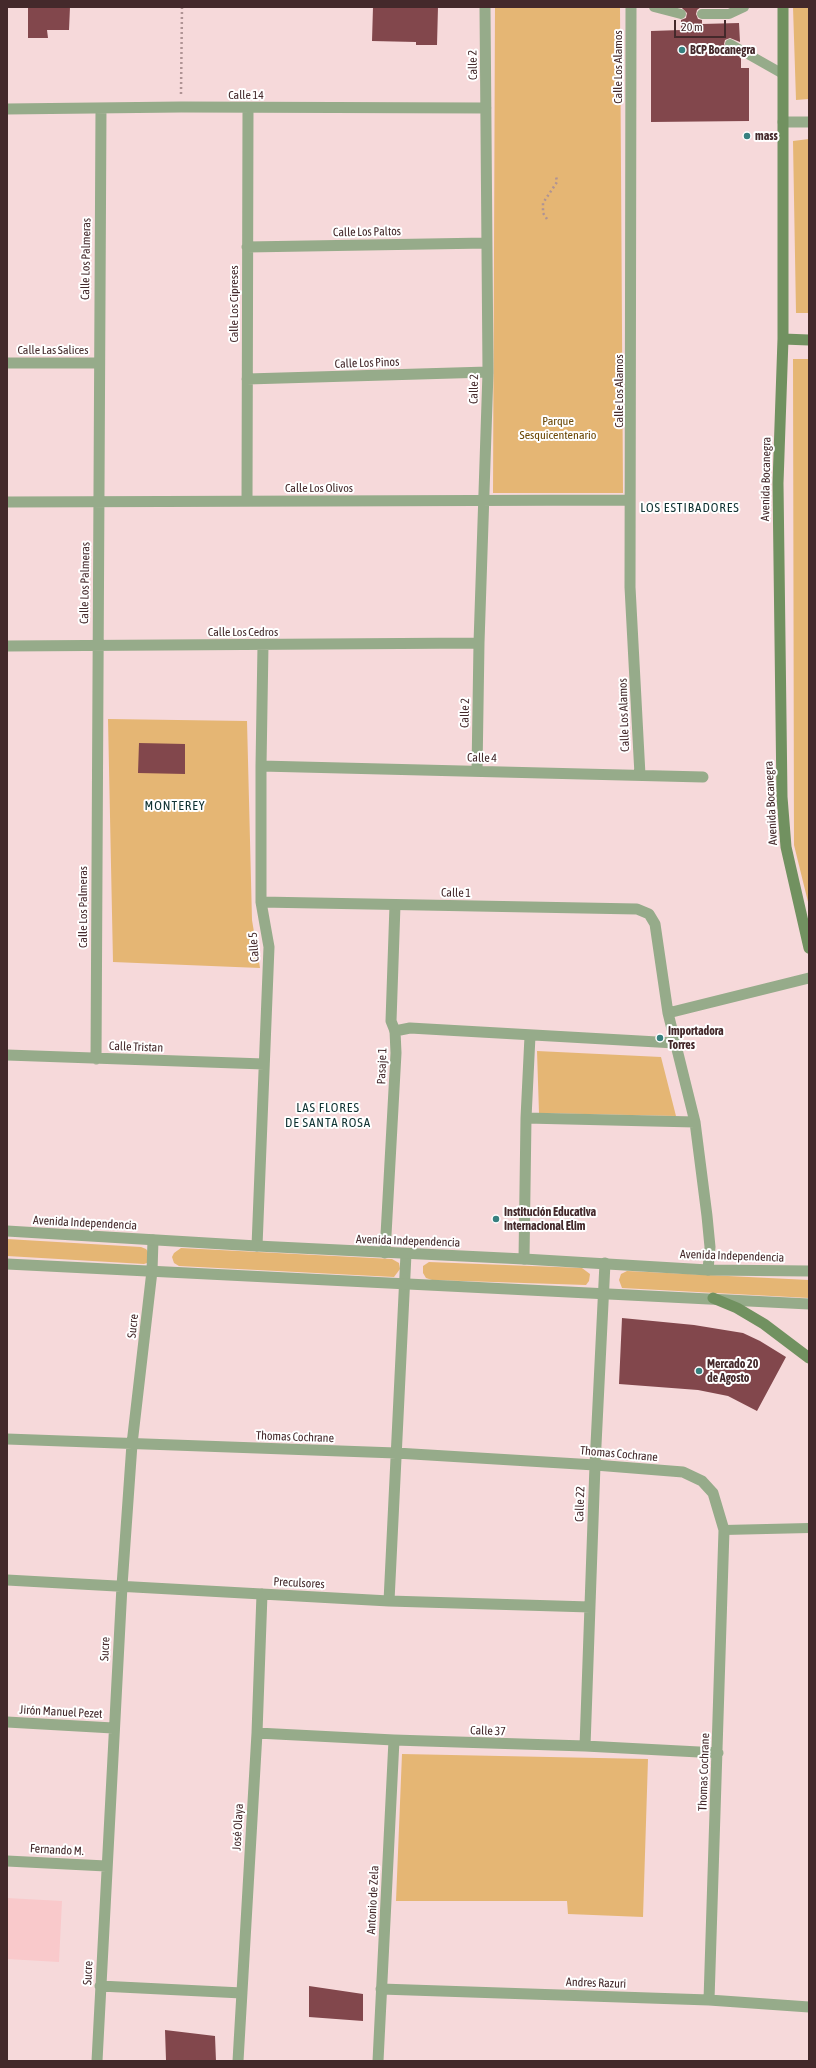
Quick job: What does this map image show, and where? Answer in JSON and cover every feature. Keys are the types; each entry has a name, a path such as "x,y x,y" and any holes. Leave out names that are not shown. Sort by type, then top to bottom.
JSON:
{"main road":[{"name":"Avenida Bocanegra","path":"783,7 783,339 778,483 782,797 786,847 809,948"},
{"path":"783,339 809,340"},
{"path":"713,1298 737,1308 764,1324 809,1358"}],"street":[{"name":"Calle 2","path":"477,771 479,643 488,372 485,7"},
{"name":"Calle Los Alamos","path":"631,7 630,587 640,775"},
{"name":"Calle Los Palmeras","path":"96,1059 97,646 99,501 98,363 101,108"},
{"name":"Calle Los Cipreses","path":"247,501 248,108"},
{"name":"Calle 14","path":"7,109 486,108"},
{"path":"783,122 809,122"},
{"name":"Calle Los Paltos","path":"248,247 487,243"},
{"name":"Calle Las Salices","path":"7,363 98,363"},
{"name":"Calle Los Pinos","path":"247,379 488,372"},
{"name":"Calle Los Olivos","path":"7,502 630,500"},
{"name":"Calle Los Cedros","path":"7,646 479,643"},
{"name":"Calle 5","path":"257,1246 269,947 261,902 263,645"},
{"name":"Calle 4","path":"261,766 703,777"},
{"name":"Calle 1","path":"261,902 637,909 649,914 655,924 668,1013"},
{"name":"Pasaje 1","path":"385,1253 396,1053 395,1031 391,1021 395,905"},
{"path":"708,1270 710,1247 695,1122 668,1013 809,978"},
{"path":"395,1031 410,1028 530,1036 675,1043"},
{"path":"524,1259 526,1118 530,1036"},
{"name":"Calle Tristan","path":"7,1055 264,1064"},
{"path":"526,1118 695,1122"},
{"name":"Avenida Independencia","path":"7,1231 385,1253 605,1263 708,1270 809,1271"},
{"name":"Sucre","path":"97,2061 106,1866 122,1586 132,1444 152,1270 153,1240"},
{"path":"389,1601 406,1254"},
{"name":"Calle 22","path":"584,1746 594,1465 605,1263"},
{"path":"7,1264 604,1292 809,1304"},
{"name":"Thomas Cochrane","path":"7,1439 396,1453 682,1472 702,1481 713,1493 724,1530 709,2000"},
{"name":"Preculsores","path":"7,1580 389,1601 590,1607"},
{"name":"José Olaya","path":"238,2061 257,1733 262,1594"},
{"name":"Jirón Manuel Pezet","path":"7,1722 114,1728"},
{"name":"Calle 37","path":"257,1733 718,1753"},
{"name":"Antonio de Zela","path":"378,2061 394,1740"},
{"name":"Fernando M.","path":"7,1861 106,1866"},
{"path":"100,1986 242,1993"},
{"name":"Andres Razuri","path":"381,1989 709,2000 809,2008"}],"lane":[{"path":"654,7 681,14"},
{"path":"702,14 729,18 744,7"},
{"path":"730,44 783,74"},
{"path":"724,1530 809,1528"}],"path":[{"path":"181,108 182,7"},
{"path":"547,219 543,213 543,203 556,182 556,176"}],"shaded area":[{"path":"7,1898 62,1901 59,1962 7,1959"}],"green space":[{"name":"Parque Sesquicentenario","path":"495,7 620,7 623,493 493,493"},
{"path":"793,7 809,7 809,99 796,100"},
{"path":"809,139 809,313 796,313 793,141"},
{"path":"793,359 809,359 809,906 794,845"},
{"path":"108,719 247,721 252,920 260,968 113,962"},
{"path":"537,1051 661,1057 676,1116 539,1113"},
{"path":"7,1239 141,1247 146,1249 149,1253 147,1263 144,1264 7,1256"},
{"path":"181,1248 392,1259 399,1263 400,1269 394,1277 179,1266 174,1263 172,1257 174,1253"},
{"path":"429,1262 582,1268 590,1274 589,1281 586,1285 432,1280 426,1278 423,1273 423,1266"},
{"path":"627,1271 809,1280 809,1298 622,1288 619,1280 621,1274"},
{"path":"402,1754 648,1759 643,1917 568,1914 567,1901 396,1901"}],"building":[{"path":"28,7 70,7 69,30 47,30 48,38 28,38"},
{"path":"373,7 438,7 437,45 416,45 416,42 372,41"},
{"path":"681,7 701,7 697,10 696,14 698,19 702,20 702,24 739,23 740,42 730,38 725,40 724,44 727,50 741,57 741,68 749,68 749,121 651,122 651,31 681,30 681,20 686,18 687,13"},
{"path":"139,743 185,744 185,774 138,773"},
{"name":"Mercado 20 de Agosto","path":"622,1318 694,1325 743,1333 760,1341 786,1357 757,1411 728,1396 698,1390 619,1384"},
{"path":"309,1986 363,1994 363,2021 309,2017"},
{"path":"165,2030 215,2036 216,2061 166,2060"}],"place":[{"name":"BCP Bocanegra","path":"682,50"},
{"name":"mass","path":"747,136"},
{"name":"Importadora Torres","path":"660,1038"},
{"name":"Institución Educativa Internacional Elim","path":"496,1219"},
{"name":"Mercado 20 de Agosto","path":"699,1371"}],"district":[{"name":"LOS ESTIBADORES","path":"690,508"},
{"name":"MONTEREY","path":"175,806"},
{"name":"LAS FLORES DE SANTA ROSA","path":"328,1116"}]}
